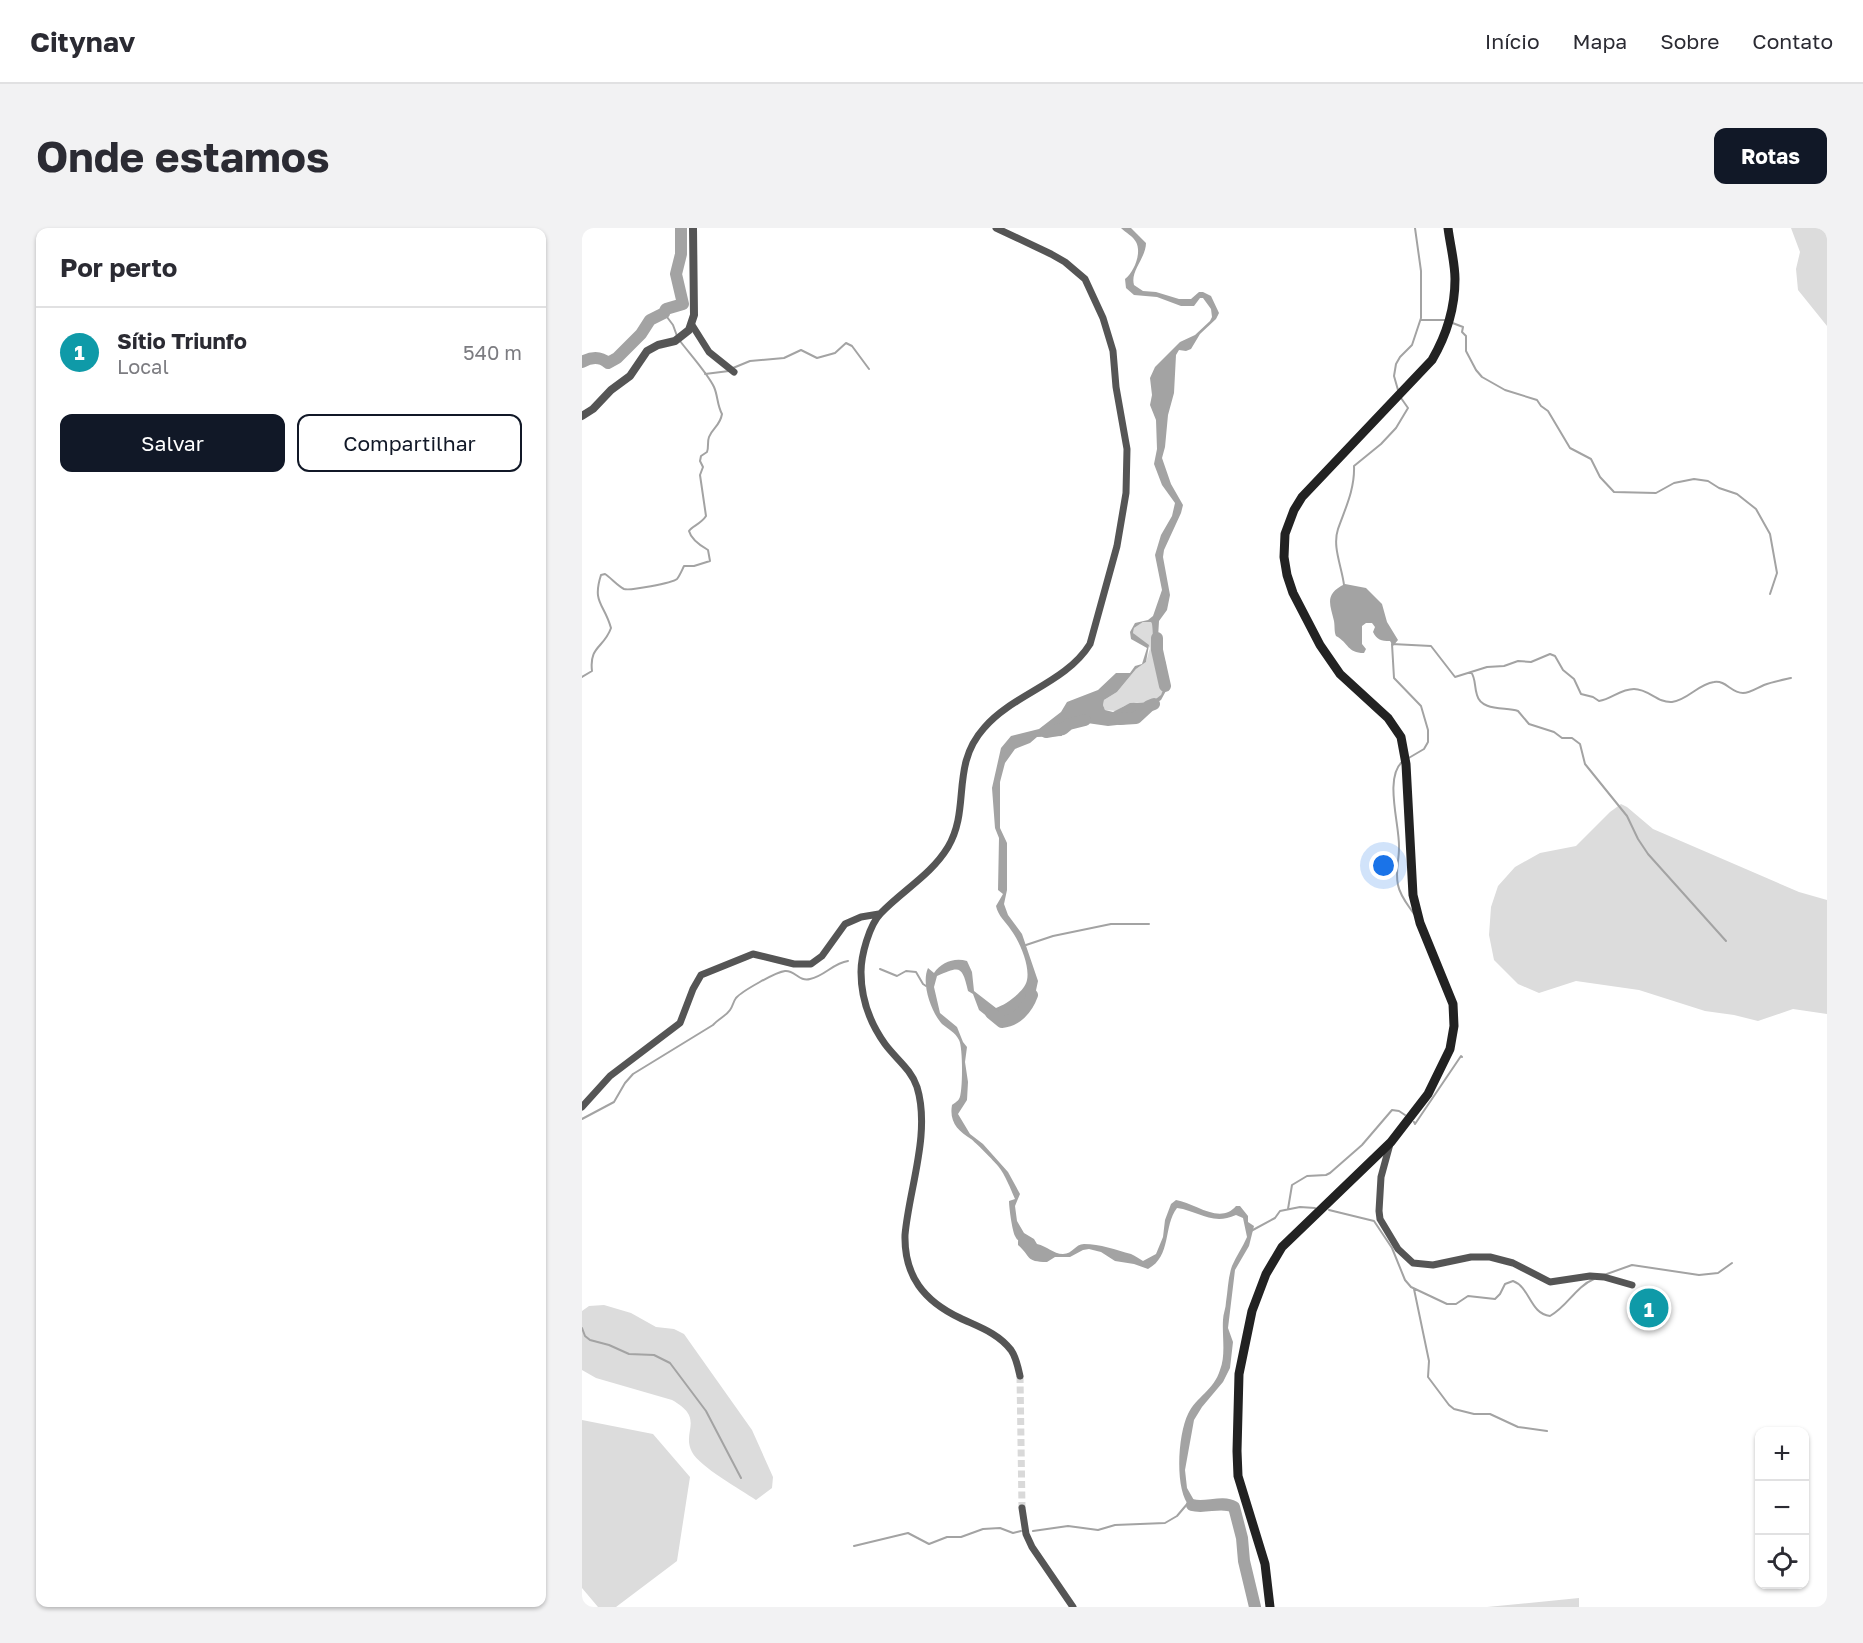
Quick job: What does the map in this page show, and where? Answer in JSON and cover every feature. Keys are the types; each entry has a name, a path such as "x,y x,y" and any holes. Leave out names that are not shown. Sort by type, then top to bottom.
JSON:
{"main road":[{"path":"1270,1607 1265,1564 1240,1484 1238,1469 1239,1374 1252,1311 1266,1274 1282,1247 1391,1142 1428,1094 1450,1049 1454,1026 1453,1004 1420,923 1413,895 1406,764 1401,737 1388,718 1340,674 1320,645 1293,593 1285,566 1284,545 1288,524 1302,497 1432,360 1440,346 1450,318 1455,279 1448,228"}],"street":[{"path":"582,416 630,376 647,351 658,345 675,341 683,336 692,325 694,315 693,228"},
{"path":"996,228 1065,262 1085,279 1103,318 1113,351 1116,387 1127,449 1125,502 1117,546 1090,644 1064,672 992,719 979,734 966,756 957,822 950,843 932,869 879,915 861,958 862,994 866,1008 884,1043 911,1074 922,1113 904,1235 904,1246 911,1272 924,1295 958,1317 987,1330 1007,1346 1013,1353 1020,1376"},
{"path":"692,325 709,352 734,372"},
{"path":"582,1107 610,1076 680,1023 701,975 753,954 794,964 811,964 822,956 845,924 861,917 879,915"},
{"path":"1391,1142 1381,1178 1380,1219 1398,1249 1413,1263 1433,1265 1470,1257 1490,1257 1513,1263 1550,1282 1590,1276 1604,1277 1632,1285"},
{"path":"1022,1508 1026,1534 1032,1547 1073,1607"}],"shaded area":[{"path":"1121,228 1131,228 1146,243 1144,254 1134,275 1134,285 1143,291 1156,292 1179,299 1191,299 1199,292 1203,292 1211,296 1219,313 1216,319 1200,334 1191,349 1179,350 1176,355 1174,393 1168,415 1162,458 1171,484 1183,505 1163,557 1170,595 1167,610 1159,621 1158,638 1159,650 1166,663 1167,689 1161,700 1126,724 1108,726 1063,723 1060,726 1062,736 1037,737 1030,743 1015,749 1005,763 1000,782 1000,828 1007,843 1007,890 1004,904 1008,915 1022,934 1038,981 1030,1004 999,1026 979,1010 959,970 951,970 937,976 934,987 940,1013 957,1027 967,1047 965,1062 968,1082 967,1100 958,1114 970,1134 983,1144 1008,1172 1020,1194 1015,1206 1017,1221 1024,1233 1034,1239 1037,1244 1063,1254 1081,1244 1096,1245 1131,1254 1143,1261 1156,1254 1163,1237 1165,1220 1171,1204 1176,1200 1223,1214 1240,1206 1248,1216 1248,1222 1254,1226 1249,1246 1235,1270 1228,1328 1233,1342 1230,1368 1223,1382 1194,1420 1185,1470 1187,1488 1195,1502 1208,1503 1205,1509 1190,1507 1185,1499 1180,1475 1180,1448 1185,1423 1191,1408 1214,1383 1222,1364 1223,1318 1230,1275 1247,1237 1243,1218 1236,1215 1220,1219 1206,1217 1177,1208 1170,1223 1161,1257 1148,1269 1115,1261 1101,1252 1089,1249 1070,1257 1055,1257 1047,1262 1029,1258 1018,1245 1014,1233 1009,1201 1015,1199 1003,1174 973,1141 958,1129 953,1121 952,1105 959,1099 961,1088 960,1044 956,1035 938,1019 926,989 928,968 934,973 944,963 953,960 967,961 972,972 974,991 996,1008 1010,1001 1026,984 1028,974 1024,954 996,906 1003,894 998,890 999,838 995,828 992,788 1001,748 1011,736 1039,729 1061,712 1067,702 1098,690 1116,673 1130,673 1135,666 1142,664 1147,648 1131,639 1130,632 1135,623 1148,620 1153,616 1162,590 1155,555 1161,535 1172,516 1175,503 1162,485 1154,464 1157,449 1156,420 1150,405 1152,395 1150,378 1155,367 1180,342 1195,335 1212,317 1211,309 1203,298 1200,298 1194,306 1181,306 1157,297 1134,295 1126,288 1125,279 1138,257 1138,246 1135,240","holes":["1143,622 1151,622 1154,648 1161,658 1163,670 1161,695 1152,702 1130,703 1113,712 1105,710 1104,700 1117,692 1136,669 1146,662 1149,645 1133,633 1134,628"]},
{"path":"1791,228 1827,228 1827,326 1798,290 1796,269 1800,252"},
{"path":"1345,584 1366,588 1382,604 1387,622 1398,640 1393,646 1390,641 1376,637 1372,623 1362,626 1362,644 1366,649 1364,653 1354,651 1336,636 1330,600 1334,592"},
{"path":"1143,622 1152,624 1155,649 1161,658 1163,690 1161,696 1152,702 1137,702 1116,711 1105,710 1104,700 1117,692 1136,669 1146,662 1150,648 1133,633 1134,628"},
{"path":"1621,804 1653,829 1799,892 1827,900 1827,1014 1793,1009 1758,1021 1705,1011 1639,990 1576,981 1539,993 1518,984 1494,960 1489,935 1491,907 1498,886 1515,867 1540,853 1576,846"},
{"path":"604,1305 631,1313 656,1327 674,1329 684,1334 752,1430 773,1477 772,1488 756,1500 721,1478 696,1458 689,1445 691,1425 688,1413 672,1400 596,1378 582,1370 582,1311 589,1306"},
{"path":"582,1420 653,1434 690,1477 677,1561 616,1607 598,1607 582,1588"},
{"path":"1579,1598 1579,1607 1487,1607"}],"waterway":[{"path":"582,362 595,358 608,363 617,358 641,334 650,320 664,313 666,309 683,304 676,274 681,254 681,228"},
{"path":"1398,390 1394,376 1396,364 1412,345 1421,318 1421,271 1415,228"},
{"path":"664,313 673,325 677,336"},
{"path":"1421,320 1445,320"},
{"path":"1450,322 1463,327 1462,332 1466,336 1466,351 1482,377 1505,390 1537,400 1548,411 1570,448 1591,459 1600,477 1614,492 1656,493 1674,483 1694,479 1708,481 1719,488 1737,494 1756,509 1770,534 1777,573 1770,594"},
{"path":"582,677 592,671 595,652 611,628 598,597 601,575 605,574 624,589 634,589 674,581 684,566 694,566 710,561 708,550 699,544 689,531 706,516 700,475 703,467 700,461 701,456 707,452 709,437 722,414 711,382 680,341"},
{"path":"733,368 750,361 784,358 801,350 817,358 835,353 846,343 852,346 869,369"},
{"path":"705,374 729,371"},
{"path":"1344,585 1336,536 1351,491 1354,466 1381,444 1396,428 1408,408 1401,398"},
{"path":"1157,638 1157,650 1165,686"},
{"path":"1392,644 1394,678 1421,706 1428,730 1428,742 1424,749 1407,759"},
{"path":"1392,644 1431,646 1455,677 1487,667 1504,666 1518,661 1531,662 1550,654 1555,656 1563,670 1574,679 1581,694 1599,701 1634,689 1672,702 1678,701 1708,683 1722,683 1743,693 1791,678"},
{"path":"1471,672 1477,695 1483,704 1518,711 1529,724 1554,732 1562,738 1572,738 1580,744 1585,764 1627,816 1648,854 1726,941"},
{"path":"1120,719 1136,718 1154,704"},
{"path":"1046,732 1063,729 1069,724 1085,720"},
{"path":"1402,762 1397,769 1393,790 1399,839 1397,880 1400,893 1414,914"},
{"path":"1026,945 1053,936 1111,924 1149,924"},
{"path":"582,1119 614,1102 633,1074 713,1025 728,1012 739,995 752,987 785,971 792,972 803,979 810,979 848,961"},
{"path":"880,969 897,976 906,971 916,972 926,986"},
{"path":"991,1013 1002,1022 1012,1019 1024,1009 1032,995"},
{"path":"1414,1122 1415,1124 1462,1057"},
{"path":"1288,1209 1292,1185 1307,1176 1330,1173 1362,1145 1392,1110 1405,1115"},
{"path":"1251,1231 1275,1218 1280,1211 1300,1207 1315,1208"},
{"path":"1329,1210 1374,1221 1392,1248 1405,1280 1411,1287 1447,1304 1456,1304 1468,1296 1495,1299 1505,1284 1513,1281 1519,1284 1538,1311 1550,1316 1587,1282 1594,1279"},
{"path":"1604,1275 1632,1265 1699,1275 1718,1273 1732,1263"},
{"path":"1414,1289 1429,1361 1428,1377 1449,1405 1454,1409 1474,1414 1490,1414 1518,1427 1547,1431"},
{"path":"582,1328 585,1336 590,1340 629,1354 654,1355 670,1363 706,1411 741,1478"},
{"path":"1033,1531 1068,1526 1098,1530 1115,1525 1165,1523 1177,1516 1188,1503"},
{"path":"1192,1505 1224,1504 1234,1507 1255,1607"},
{"path":"854,1546 908,1533 929,1544 947,1537 961,1537 983,1529 1000,1528 1013,1533 1021,1531"}],"tunnel":[{"path":"1020,1376 1022,1508"}],"place":[{"name":"Sítio Triunfo","path":"1649,1308"}]}
